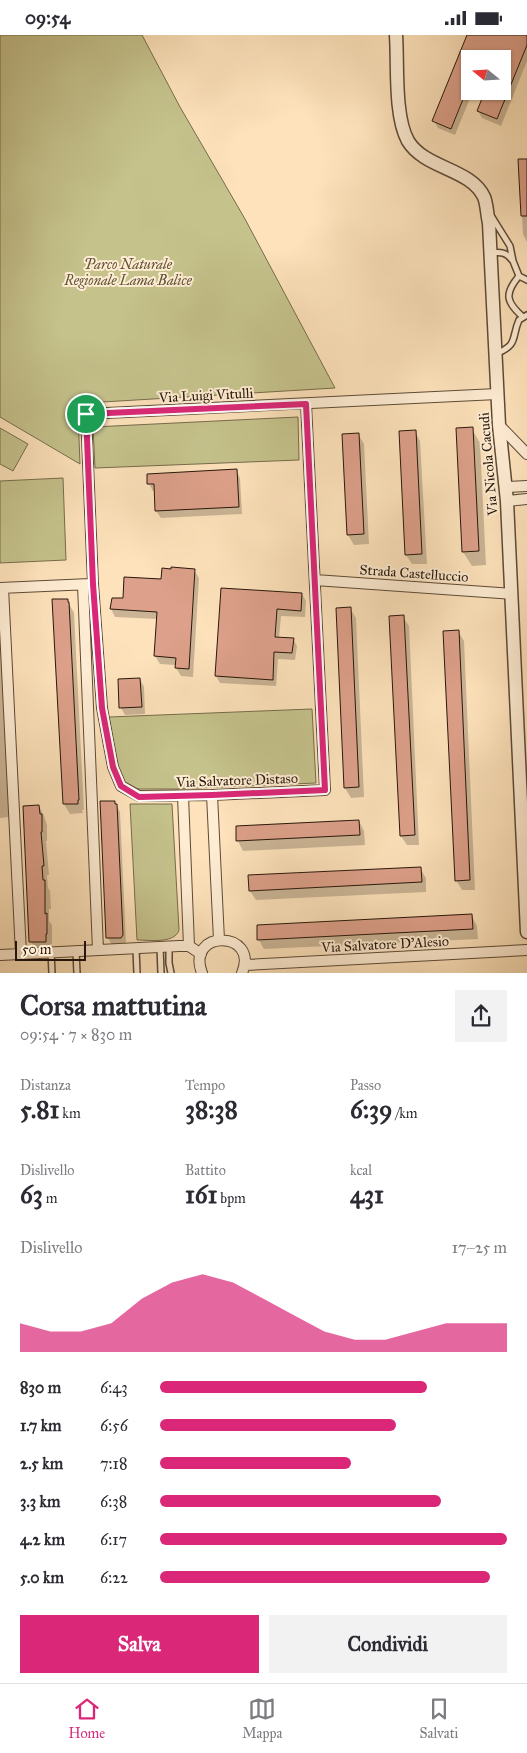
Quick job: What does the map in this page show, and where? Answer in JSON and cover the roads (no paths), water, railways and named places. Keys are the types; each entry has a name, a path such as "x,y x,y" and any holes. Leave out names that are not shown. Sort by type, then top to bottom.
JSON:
{"street":[{"name":"Via Nicola Cacudi","path":"396,35 403,129 414,149 423,157 471,181 484,197 489,223 497,394 506,487 512,594 527,932"},
{"name":"Via Luigi Vitulli","path":"88,584 86,414 497,394"},
{"name":"Via Salvatore Distaso","path":"88,584 102,708 113,767 121,786 139,797 325,790 306,404"},
{"path":"499,425 527,454"},
{"path":"506,487 527,486"},
{"path":"507,501 527,499"},
{"name":"Strada Castelluccio","path":"315,580 512,594"},
{"path":"21,953 1,588 88,584 98,950"},
{"path":"212,795 219,939"},
{"path":"183,796 188,946"},
{"path":"202,973 200,966 201,954 210,943 219,939 231,941 238,945 245,957 244,969"},
{"path":"0,955 188,946 201,954"},
{"name":"Via Salvatore D'Alesio","path":"244,969 527,950"}],"lane":[{"path":"486,209 510,246 519,276 527,279"},
{"path":"490,253 508,255 513,261"},
{"path":"495,354 504,351 514,341 519,320 525,316 511,304 509,298 509,291 519,276"},
{"path":"161,973 165,947"},
{"path":"165,947 171,973"},
{"path":"136,948 137,973"},
{"path":"76,952 77,973"},
{"path":"51,953 52,973"}],"park label":[{"name":"Parco Naturale Regionale Lama Balice","path":"128,272"}]}
